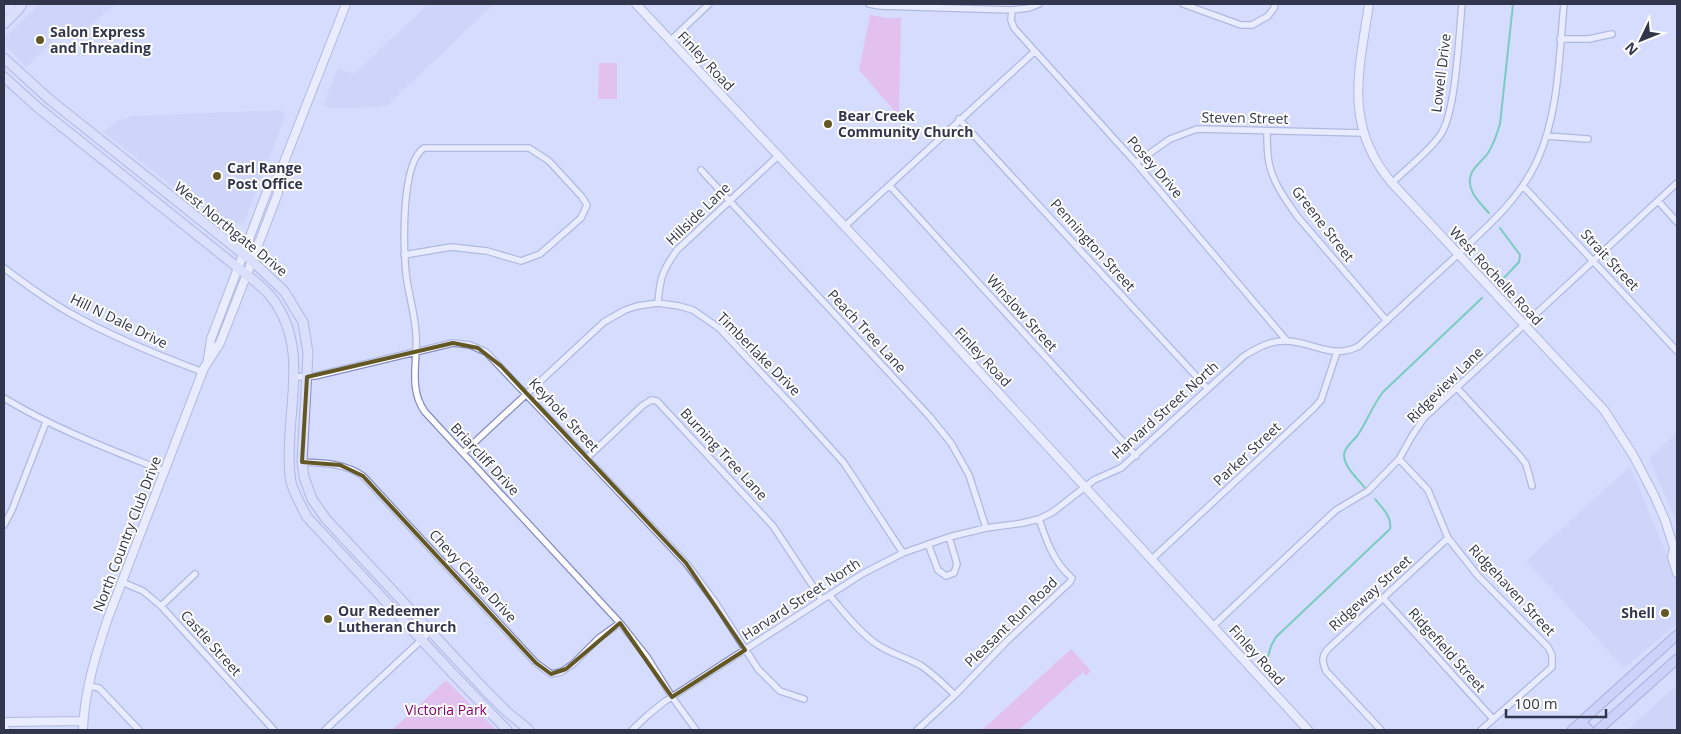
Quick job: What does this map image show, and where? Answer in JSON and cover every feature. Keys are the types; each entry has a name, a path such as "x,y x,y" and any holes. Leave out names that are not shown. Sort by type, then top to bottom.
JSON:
{"main road":[{"path":"4,10 11,4"},
{"path":"4,24 20,9 22,4"},
{"name":"West Northgate Drive","path":"4,58 49,99 243,253 284,291 302,322 308,353 302,462 304,477 312,499 336,530 500,705 529,730"},
{"name":"West Northgate Drive","path":"4,77 36,106 247,274 268,293 285,319 293,345 294,377 289,461 294,492 307,516 421,640 508,730"},
{"path":"103,159 111,149"},
{"path":"327,539 336,530"},
{"path":"1572,730 1677,635"},
{"path":"1598,730 1677,659"},
{"path":"1645,664 1657,677"},
{"path":"1582,722 1589,730"}],"street":[{"name":"North Country Club Drive","path":"208,361 211,339 243,253 268,189 277,180 346,4"},
{"name":"Finley Road","path":"636,4 1086,487 1308,730"},
{"path":"670,41 709,4"},
{"path":"869,4 880,6 1012,10 1029,8 1040,4"},
{"path":"1184,4 1241,25 1252,25 1268,16 1275,4"},
{"name":"West Rochelle Road","path":"1369,4 1358,79 1359,113 1364,133 1378,164 1392,183 1593,397 1616,428 1650,486 1665,520 1676,549 1672,557 1677,573"},
{"name":"Lowell Drive","path":"1392,183 1434,142 1442,133 1447,122 1454,80 1462,4"},
{"name":"Harvard Street North","path":"632,730 648,714 672,697 862,574 903,553 928,544 986,528 1039,519 1066,503 1094,480 1121,468 1136,456 1244,356 1256,348 1269,343 1287,341 1337,352 1352,350 1359,346 1508,206 1523,186 1538,160 1546,136 1555,92 1564,4"},
{"name":"Posey Drive","path":"1012,10 1011,20 1014,28 1136,163 1287,341"},
{"path":"1560,40 1589,39 1612,34"},
{"path":"844,227 1034,52"},
{"name":"Pennington Street","path":"960,119 1208,389"},
{"name":"Steven Street","path":"1136,163 1157,146 1197,129 1364,133"},
{"name":"Greene Street","path":"1267,131 1269,164 1276,182 1287,201 1297,216 1387,321"},
{"path":"1546,136 1588,139"},
{"name":"Briarcliff Drive","path":"404,255 451,247 487,252 521,261 540,254 581,218 587,205 584,200 549,161 528,148 424,148 420,151 414,162 409,180 404,218 404,255 416,334 416,393 420,404 463,454 620,623 647,657 672,697 696,730"},
{"name":"Hillside Lane","path":"658,303 659,283 664,269 672,256 778,156"},
{"name":"Peach Tree Lane","path":"701,170 930,416 951,443 968,475 986,528"},
{"name":"North Country Club Drive","path":"83,730 89,686 98,649 203,372 220,344 278,193 277,180"},
{"name":"Ridgeview Lane","path":"1213,626 1336,510 1368,491 1399,459 1424,418 1677,183"},
{"name":"Winslow Street","path":"890,186 1136,456"},
{"name":"Strait Street","path":"1523,186 1677,351"},
{"path":"1658,201 1677,222"},
{"name":"Hill N Dale Drive","path":"4,268 76,317 117,338 203,372"},
{"name":"Timberlake Drive","path":"463,454 604,322 625,310 637,306 658,303 679,306 693,310 719,328 787,400 844,463 903,553"},
{"name":"Keyhole Street","path":"294,377 307,377 453,343 462,343 478,348 494,358 686,563 715,602 758,669 780,691 804,698"},
{"name":"Parker Street","path":"1152,559 1314,408 1320,400 1337,352"},
{"path":"1457,388 1526,464 1532,486"},
{"path":"4,398 46,422 83,439 164,471"},
{"name":"Burning Tree Lane","path":"587,458 642,406 651,400 656,401 773,526 822,600"},
{"path":"4,525 46,422"},
{"name":"Ridgehaven Street","path":"1399,459 1428,490 1448,538 1478,576 1548,647 1552,655 1552,667 1493,720"},
{"name":"Chevy Chase Drive","path":"302,462 340,465 356,471 362,476 536,663 551,674 556,674 566,669 599,638 620,623"},
{"name":"Pleasant Run Road","path":"917,730 1070,582 1072,578 1060,566 1047,542 1039,519"},
{"path":"928,544 938,570 946,576 954,573 958,564 949,537"},
{"name":"Ridgeway Street","path":"1381,730 1326,671 1322,662 1323,655 1328,648 1448,538"},
{"path":"161,606 195,574"},
{"name":"Castle Street","path":"122,582 143,591 161,606 274,730"},
{"path":"830,596 863,633 874,642 885,650 922,666 955,695"},
{"name":"Ridgefield Street","path":"1383,598 1493,720"},
{"path":"325,730 431,631"},
{"path":"89,686 99,688 139,730"},
{"path":"1481,730 1493,720"},
{"path":"4,722 83,721"}],"highlighted area":[{"path":"453,343 478,348 501,366 686,563 745,650 672,697 620,623 566,669 551,674 536,663 363,476 340,465 302,462 307,377"}],"shaded area":[{"path":"40,4 116,4 78,36 68,27 26,67 7,47 5,37"},
{"path":"428,4 494,4 388,105 379,107 330,108 323,105 338,68 354,74"},
{"path":"281,110 284,120 244,223 221,224 103,132 119,120 133,116"},
{"path":"1677,432 1677,523 1649,459"},
{"path":"1630,466 1677,579 1677,624 1624,668 1526,561"},
{"path":"1677,685 1677,730 1627,730"}],"green space":[{"path":"870,15 901,18 899,116 859,70"},
{"path":"599,63 617,63 617,99 598,99"},
{"path":"1071,649 1091,671 1086,676 1083,672 1019,730 982,730"},
{"name":"Victoria Park","path":"446,680 496,730 392,730"}],"waterway":[{"path":"1489,213 1471,189 1470,178 1474,169 1490,150 1500,124 1513,4"},
{"path":"1500,228 1520,255 1519,262 1500,282"},
{"path":"1365,488 1346,464 1344,452 1347,447 1361,431 1383,392 1482,298"},
{"path":"1265,668 1271,646 1276,637 1390,529 1388,516 1375,499"}],"place":[{"name":"Salon Express and Threading","path":"40,40"},
{"name":"Bear Creek Community Church","path":"828,124"},
{"name":"Carl Range Post Office","path":"217,176"},
{"name":"Shell","path":"1665,613"},
{"name":"Our Redeemer Lutheran Church","path":"328,619"}]}
